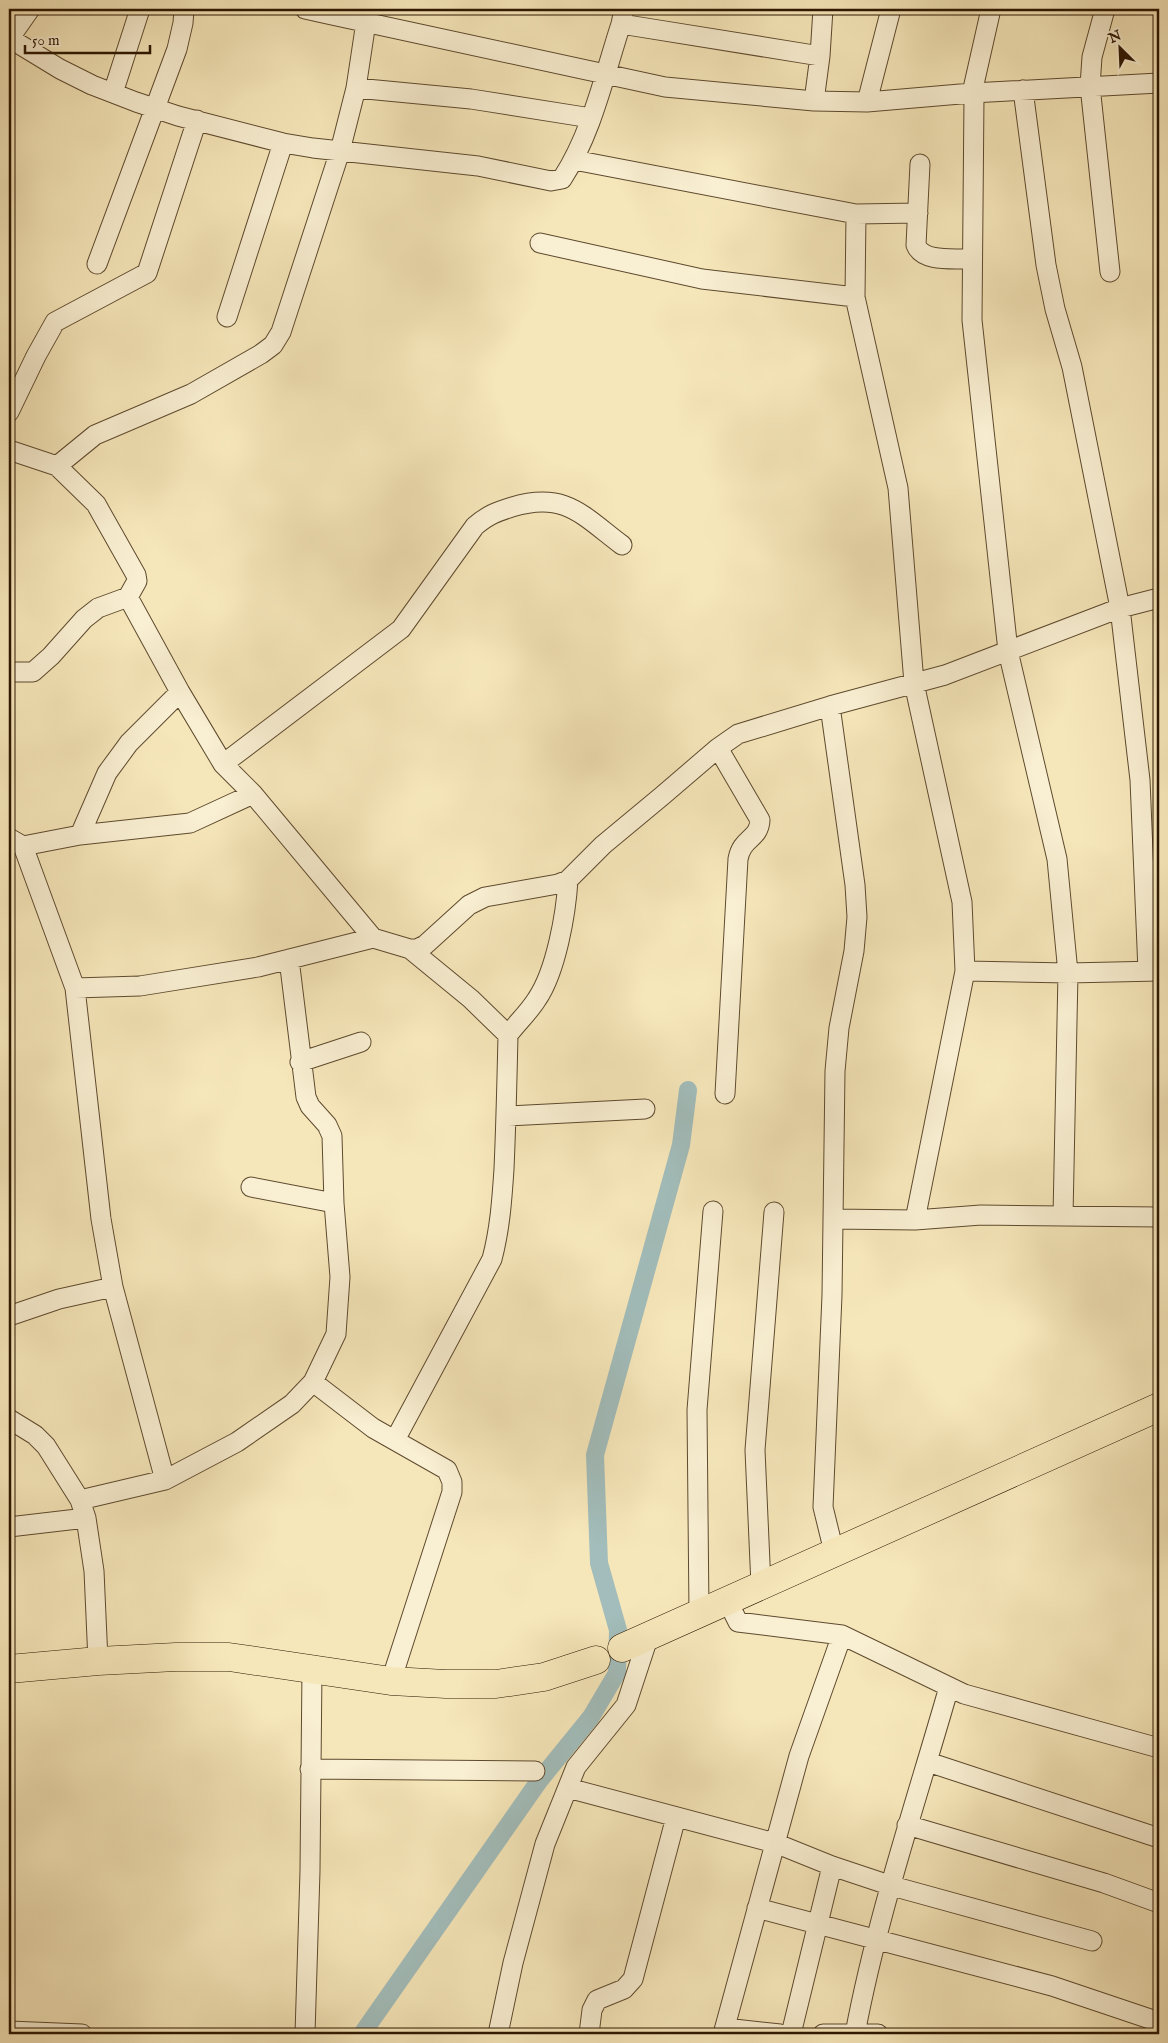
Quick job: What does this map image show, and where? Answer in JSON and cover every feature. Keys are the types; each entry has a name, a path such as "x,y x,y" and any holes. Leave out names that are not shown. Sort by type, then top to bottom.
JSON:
{"highway":[{"path":"622,1648 1159,1407"},
{"path":"9,1669 98,1661 176,1657 229,1657 391,1681 496,1684 544,1677 596,1660"}],"street":[{"path":"30,9 9,38 60,69 113,93 155,108 283,143 478,166 552,181 562,179 574,160 590,118 623,16 820,56"},
{"path":"113,93 140,9"},
{"path":"97,264 177,49 184,9"},
{"path":"305,9 333,12 366,22 665,87 814,101 867,102 972,93 1159,83"},
{"path":"814,101 820,56 823,9"},
{"path":"867,102 890,9"},
{"path":"991,9 972,93 974,97 972,320 1008,651 1057,859 1068,973 1063,1216"},
{"path":"1105,9 1092,57 1090,86 1110,272"},
{"path":"57,466 95,435 191,394 261,354 273,344 281,332 340,151 356,88 366,22"},
{"path":"356,88 471,99 590,118"},
{"path":"965,971 1068,973 1154,971 1140,780 1120,608 1072,367 1055,309 1046,265 1023,90"},
{"path":"9,412 55,322 147,273 196,120"},
{"path":"227,317 283,143"},
{"path":"574,160 856,214 918,213"},
{"path":"920,164 916,245 919,252 925,256 972,259"},
{"path":"856,214 855,297 898,488 914,683 962,902 965,971 915,1220"},
{"path":"540,243 702,279 855,297"},
{"path":"9,450 57,466 96,504 136,575 137,582 128,597 98,608 84,619 51,656 33,672 9,672"},
{"path":"223,764 400,629 430,591 475,526 487,515 530,502 549,501 572,508 622,545"},
{"path":"128,597 180,692 223,764 253,794 372,938"},
{"path":"75,988 140,986 258,967 372,938 410,949 417,949 426,945 469,905 486,896 558,884 568,880 603,845 718,748 738,734 830,706 945,676 1120,608 1159,598"},
{"path":"80,835 107,773 128,743 180,692"},
{"path":"830,706 855,885 857,917 854,951 839,1028 835,1071 832,1295 822,1507 834,1552"},
{"path":"718,748 760,820 760,827 756,834 742,845 738,859 725,1094"},
{"path":"165,1480 113,1287 101,1220 75,988 16,842 190,823 253,794"},
{"path":"395,1440 492,1259 498,1239 501,1211 507,1116 508,1035 538,998 553,966 567,899 568,880"},
{"path":"410,949 471,999 508,1035"},
{"path":"80,1500 165,1480 237,1442 292,1404 313,1382 336,1334 340,1277 334,1203 332,1136 327,1125 310,1106 306,1097 300,1062 289,959"},
{"path":"300,1062 361,1042"},
{"path":"507,1116 645,1109"},
{"path":"250,1187 334,1203"},
{"path":"699,1613 697,1410 713,1211"},
{"path":"761,1586 755,1450 774,1212"},
{"path":"833,1219 915,1220 981,1215 1159,1218"},
{"path":"9,1316 58,1299 113,1287"},
{"path":"313,1382 373,1428 447,1470 452,1482 452,1492 391,1681"},
{"path":"9,1419 36,1434 46,1446 80,1500 86,1518 94,1570 98,1661"},
{"path":"9,1527 86,1518"},
{"path":"726,1600 738,1622 842,1635 964,1694 1159,1748"},
{"path":"498,2034 513,1963 545,1844 576,1767 626,1705 649,1635"},
{"path":"780,2034 724,2031 799,1756 842,1635"},
{"path":"305,2034 310,1871 312,1669"},
{"path":"855,2034 907,1825 928,1762 949,1687"},
{"path":"928,1762 1159,1838"},
{"path":"310,1769 534,1771"},
{"path":"568,1788 775,1843 832,1866 892,1886 1092,1941"},
{"path":"589,2034 592,2010 597,2000 624,1988 633,1979 676,1817"},
{"path":"907,1825 1104,1883 1159,1903"},
{"path":"791,2034 832,1866"},
{"path":"757,1908 1052,1986 1159,2022"},
{"path":"9,2031 82,2034"},
{"path":"823,2034 878,2034"}],"waterway":[{"path":"362,2034 539,1781 591,1717 617,1673 618,1630 599,1563 595,1455 681,1145 688,1090"}]}
